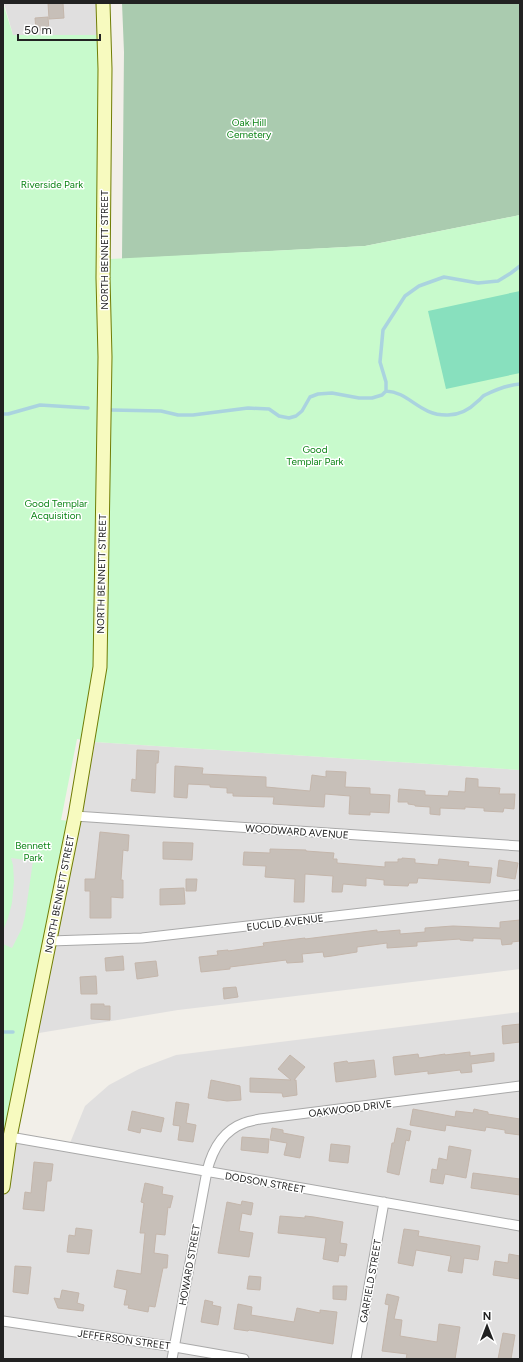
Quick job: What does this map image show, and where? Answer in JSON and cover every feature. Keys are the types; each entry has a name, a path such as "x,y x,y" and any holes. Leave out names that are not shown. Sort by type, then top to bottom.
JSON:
{"main road":[{"name":"NORTH BENNETT STREET","path":"3,1187 10,1137 75,816 100,667 105,357 103,278 105,69 103,3"}],"street":[{"name":"WOODWARD AVENUE","path":"75,816 520,846"},
{"name":"EUCLID AVENUE","path":"50,941 142,938 520,895"},
{"name":"OAKWOOD DRIVE","path":"207,1171 211,1157 218,1143 230,1131 244,1123 260,1119 520,1086"},
{"name":"DODSON STREET","path":"10,1137 520,1226"},
{"name":"HOWARD STREET","path":"172,1359 207,1171"},
{"name":"GARFIELD STREET","path":"356,1359 384,1202"},
{"name":"JEFFERSON STREET","path":"3,1322 175,1347 244,1359"}],"shaded area":[{"path":"4,3 99,3 101,35 13,35"},
{"path":"95,742 520,770 520,969 178,1010 33,1034"},
{"path":"11,858 33,861 25,916 22,928 12,948 3,944 3,931 12,903 14,881"},
{"path":"520,1012 520,1221 70,1143 85,1106 109,1085 139,1069 176,1055"},
{"path":"3,1139 520,1229 520,1359 3,1359"}],"green space":[{"name":"Good Templar Park","path":"3,3 13,35 101,35 109,351 110,259 365,246 520,215 520,770 95,742 77,739 61,820 69,821 3,1139"},
{"name":"Oak Hill Cemetery","path":"122,3 520,3 520,215 365,246 122,259 124,52"},
{"path":"520,291 520,373 446,389 428,311"}],"building":[{"path":"48,3 63,3 64,18 49,19"},
{"path":"48,17 49,30 36,30 35,18"},
{"path":"137,750 159,751 158,763 156,763 155,793 131,791 132,779 136,780"},
{"path":"175,766 203,768 202,774 266,777 266,787 310,791 312,775 326,777 326,771 346,772 345,787 370,788 370,794 390,795 389,813 370,812 370,815 349,814 350,796 325,794 324,807 273,804 274,797 233,796 233,793 227,793 227,788 210,787 210,785 188,784 187,798 174,797"},
{"path":"466,778 478,779 478,787 500,788 499,794 515,794 514,809 504,808 503,812 484,811 484,808 440,808 440,815 430,814 430,807 415,806 408,804 408,802 398,802 399,789 425,791 425,795 448,796 449,791 465,792"},
{"path":"100,832 129,835 128,851 123,850 121,880 123,880 123,898 111,897 111,918 90,918 90,891 85,891 85,879 95,879"},
{"path":"163,842 193,843 192,860 163,859"},
{"path":"270,849 306,850 334,853 333,859 337,859 337,863 385,867 385,862 398,862 398,859 402,858 415,859 415,863 438,865 439,859 469,862 468,866 492,868 490,883 418,878 417,883 409,883 408,886 384,885 384,880 366,878 366,886 343,884 342,892 332,892 333,876 305,874 304,902 294,902 295,879 265,877 266,866 243,865 244,852 270,853"},
{"path":"499,860 518,863 515,879 497,876"},
{"path":"186,879 197,879 196,891 186,891"},
{"path":"184,888 185,904 160,905 160,889"},
{"path":"520,920 520,941 512,942 512,944 502,945 501,939 473,938 473,941 460,939 417,942 417,946 387,948 387,943 357,947 357,952 332,956 324,957 323,952 302,954 303,962 287,963 286,960 201,972 199,957 218,955 217,951 264,946 263,943 377,930 377,932 400,930 400,934 425,932 425,928 453,926 500,928 500,922"},
{"path":"123,956 124,970 106,971 105,958"},
{"path":"156,961 158,976 137,979 135,963"},
{"path":"96,976 97,994 81,994 80,977"},
{"path":"236,987 238,997 224,999 223,988"},
{"path":"91,1004 104,1004 104,1006 110,1006 110,1020 91,1019"},
{"path":"520,1024 520,1042 503,1044 502,1026"},
{"path":"470,1052 470,1056 494,1053 494,1061 471,1064 472,1072 461,1073 460,1070 428,1074 428,1071 395,1075 393,1057 418,1054 419,1058"},
{"path":"290,1055 305,1067 294,1080 296,1080 297,1095 283,1097 282,1093 250,1092 250,1078 291,1080 278,1069"},
{"path":"374,1060 376,1077 336,1082 334,1063"},
{"path":"211,1080 240,1086 241,1100 227,1101 208,1098"},
{"path":"176,1102 189,1104 186,1123 196,1125 193,1142 178,1140 180,1126 173,1125"},
{"path":"413,1109 455,1117 456,1111 473,1113 474,1109 488,1112 488,1114 520,1119 520,1135 505,1133 505,1130 486,1127 485,1131 446,1125 445,1131 410,1125"},
{"path":"132,1111 164,1118 161,1132 141,1128 140,1133 128,1130"},
{"path":"272,1128 283,1130 283,1133 304,1137 300,1158 284,1155 287,1143 270,1140"},
{"path":"397,1128 411,1131 409,1141 406,1140 399,1175 387,1172 392,1143 394,1143"},
{"path":"242,1137 269,1139 268,1153 241,1150"},
{"path":"331,1144 350,1146 348,1163 329,1161"},
{"path":"449,1146 471,1150 466,1178 445,1174 443,1184 430,1182 432,1169 437,1170 439,1158 447,1160"},
{"path":"34,1162 53,1164 51,1181 47,1181 44,1211 23,1209 25,1192 31,1193"},
{"path":"473,1173 520,1179 520,1195 471,1188"},
{"path":"145,1183 163,1187 162,1194 173,1196 170,1208 168,1207 165,1235 156,1234 154,1253 168,1255 167,1268 163,1268 155,1307 149,1306 148,1312 128,1308 129,1305 124,1305 127,1290 114,1287 117,1270 141,1274 145,1233 140,1233 144,1203 141,1202"},
{"path":"242,1201 253,1203 251,1215 242,1213 239,1231 253,1233 249,1257 218,1253 227,1202 241,1205"},
{"path":"280,1216 305,1218 305,1216 343,1222 340,1243 347,1244 345,1256 339,1255 338,1262 323,1259 326,1238 278,1233"},
{"path":"76,1228 92,1230 89,1254 67,1252 69,1235 75,1236"},
{"path":"404,1229 419,1231 418,1236 480,1246 478,1260 464,1258 462,1273 448,1271 451,1256 416,1250 413,1266 398,1263"},
{"path":"509,1254 520,1256 520,1279 493,1275 495,1261 508,1263"},
{"path":"15,1266 31,1267 28,1294 13,1292"},
{"path":"249,1276 261,1277 260,1290 247,1289"},
{"path":"333,1286 347,1286 346,1300 333,1299"},
{"path":"62,1290 79,1293 77,1303 84,1305 83,1311 58,1308 54,1298 60,1299"},
{"path":"387,1294 399,1297 394,1319 402,1320 400,1336 437,1342 439,1324 460,1327 455,1359 406,1359 407,1354 382,1351 389,1305 385,1304"},
{"path":"205,1300 213,1302 212,1305 221,1307 218,1325 201,1322"},
{"path":"238,1304 252,1307 251,1315 294,1322 297,1308 320,1313 320,1310 337,1312 333,1344 249,1330 234,1329"},
{"path":"503,1333 515,1335 511,1359 498,1359"}],"waterway":[{"path":"111,410 161,411 178,415 193,415 248,408 269,409 279,416 289,418 296,416 302,411 310,397 318,394 332,393 359,398 372,398 382,395 386,391 386,382 380,362 383,330 405,296 419,286 444,277 478,283 498,281 520,266"},
{"path":"386,391 402,395 429,412 448,415 464,411 471,407 484,395 493,391 520,384"},
{"path":"3,414 40,405 88,408"},
{"path":"3,1032 13,1032"}],"park label":[{"name":"Riverside Park","path":"52,184"},
{"name":"Good Templar Acquisition","path":"56,508"},
{"name":"Bennett Park","path":"33,850"}]}
